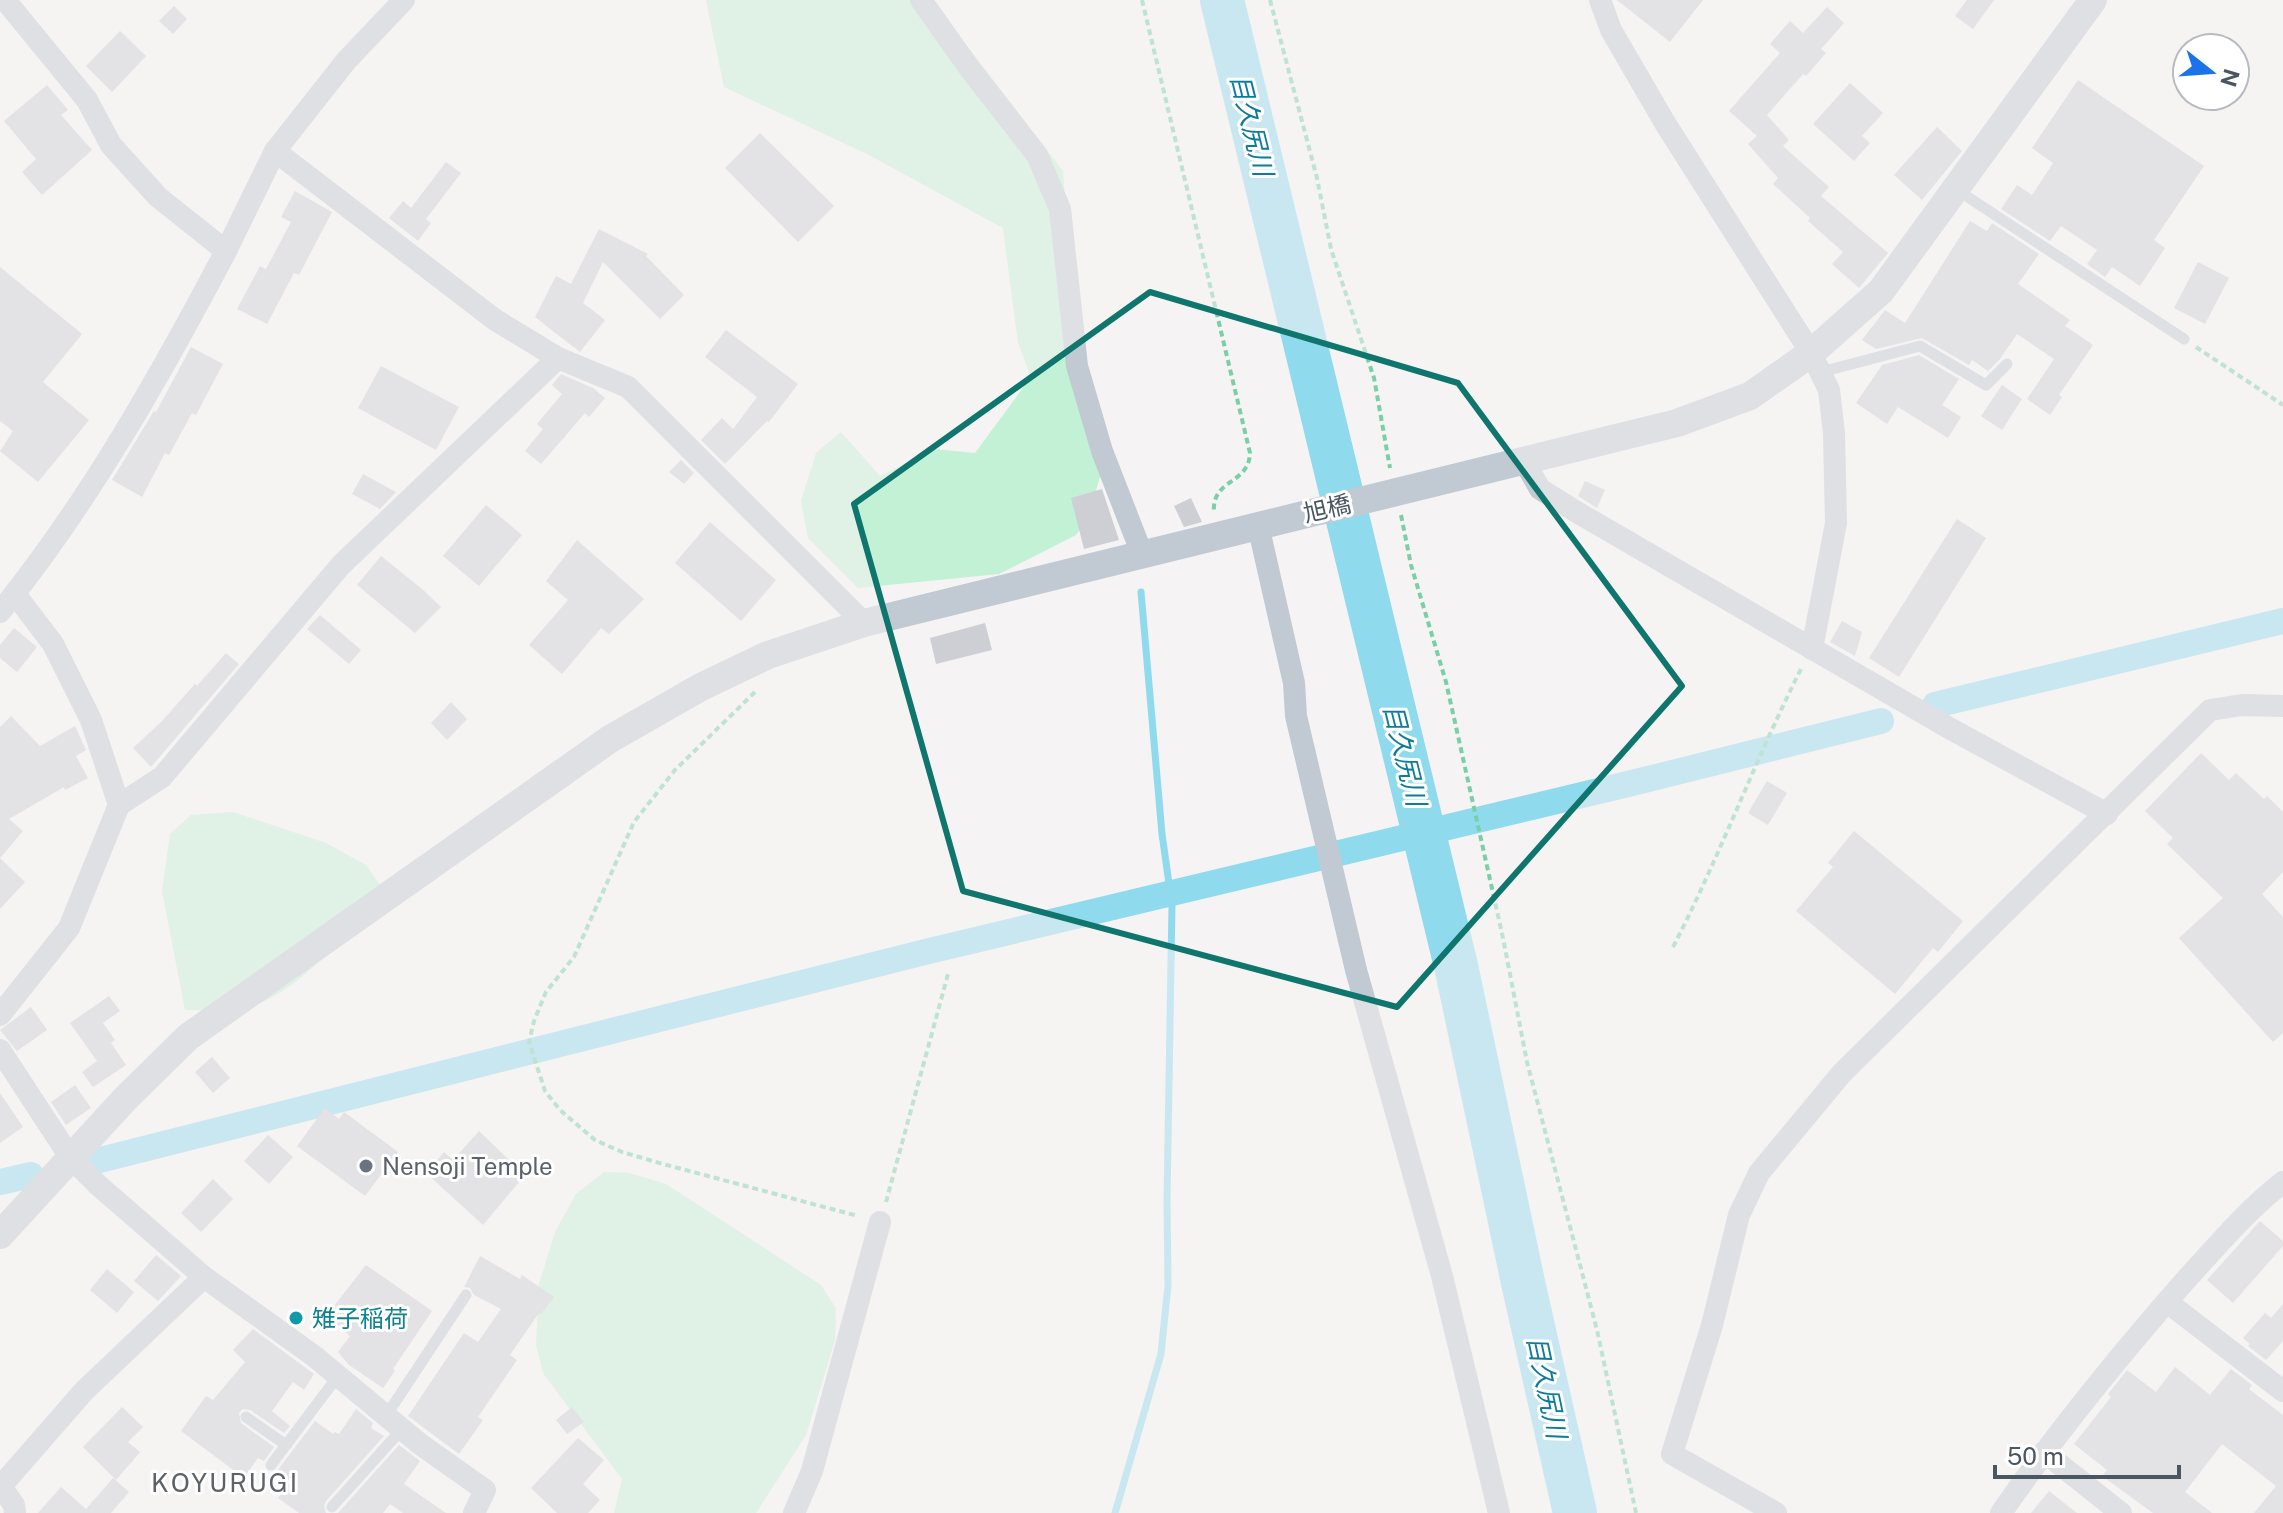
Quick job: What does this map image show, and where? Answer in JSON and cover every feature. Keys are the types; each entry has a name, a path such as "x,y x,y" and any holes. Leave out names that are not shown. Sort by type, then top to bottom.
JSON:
{"street":[{"path":"5,0 87,100 111,145 158,197 226,251"},
{"path":"0,612 48,549 171,356 275,151 346,61 404,0"},
{"path":"921,0 1037,155 1060,209 1077,366 1102,451 1142,554"},
{"path":"1600,0 1611,30 1665,123 1816,363 1829,390 1834,433 1836,523 1812,649"},
{"name":"旭橋","path":"0,1235 70,1157 188,1037 610,739 701,687 768,655 864,623 1677,423 1750,396 1816,363 1881,291 2093,0"},
{"path":"275,151 494,319 558,358 628,387 864,623"},
{"path":"0,1015 69,928 119,805 162,777 341,565 558,358"},
{"path":"1524,461 1540,489 1949,728 2107,814"},
{"path":"1262,524 1294,683 1296,716 1356,970 1442,1276 1499,1513"},
{"path":"15,594 53,644 91,720 119,805"},
{"path":"1776,1513 1672,1454 1712,1325 1739,1215 1759,1173 1842,1073 2210,710 2242,705 2283,706"},
{"path":"0,1050 70,1157 98,1185 204,1277 485,1490 474,1513"},
{"path":"2001,1513 2044,1452 2167,1302 2235,1225 2278,1194"},
{"path":"794,1513 812,1471 880,1222"},
{"path":"15,1513 14,1505 1,1485 84,1391 204,1277"},
{"path":"2167,1302 2283,1391"},
{"path":"2044,1452 2121,1513"}],"lane":[{"path":"1957,190 2184,339"},
{"path":"1816,363 1920,346 1957,365 1986,385 2007,364"},
{"path":"332,1507 394,1423 466,1295"},
{"path":"271,1465 338,1376"},
{"path":"246,1417 286,1445"}],"path":[{"path":"1142,0 1250,453 1250,463 1245,471 1218,491 1215,497 1214,515 1220,534"},
{"path":"1270,0 1317,178 1331,249 1374,378 1392,493 1446,682 1527,1062 1597,1330 1636,1513"},
{"path":"2184,339 2283,405"},
{"path":"1673,947 1700,894 1780,711 1812,649"},
{"path":"762,685 675,770 634,822 574,957 546,992 534,1021 529,1042 545,1091 560,1110 595,1140 622,1152 880,1222 948,974"}],"highlighted area":[{"path":"1150,292 1458,383 1682,686 1397,1007 963,891 854,504"}],"green space":[{"path":"706,0 923,0 968,47 1063,171 1073,321 1101,474 1087,520 1076,535 999,574 858,588 808,538 801,501 816,453 841,432 880,476 935,449 975,453 1031,377 1018,343 1003,228 869,155 724,87"},
{"path":"233,812 326,843 366,865 383,889 319,961 280,992 240,1009 185,1010 162,891 170,834 191,815"},
{"path":"604,1172 629,1173 666,1184 821,1285 836,1308 835,1340 806,1435 756,1513 614,1513 622,1479 543,1373 536,1345 539,1284 555,1232 576,1194"}],"building":[{"path":"1617,0 1703,0 1670,42"},
{"path":"1967,0 1994,0 1973,29 1955,16"},
{"path":"174,6 187,19 173,34 159,21"},
{"path":"1827,7 1844,23 1821,49 1826,53 1767,115 1789,140 1783,146 1829,187 1821,196 1888,253 1859,288 1832,264 1843,252 1773,184 1778,178 1748,144 1757,136 1729,111 1780,53 1770,44 1790,21 1803,33"},
{"path":"120,31 146,56 112,92 86,66"},
{"path":"2078,80 2204,166 2154,240 2165,248 2140,286 2112,267 2105,277 2087,264 2097,250 2061,226 2050,241 2001,209 2017,185 2032,195 2053,163 2032,148"},
{"path":"1850,83 1883,113 1862,136 1870,143 1854,161 1813,124"},
{"path":"47,85 68,110 61,115 92,150 42,195 22,172 36,159 4,121"},
{"path":"1937,127 1962,151 1922,200 1894,175"},
{"path":"760,133 834,206 798,242 725,168"},
{"path":"446,162 461,173 426,219 431,223 418,241 389,218 403,201 411,208"},
{"path":"295,191 332,212 299,275 294,273 267,324 237,309 260,266 266,269 291,222 281,217"},
{"path":"1970,221 1987,231 1992,223 2039,254 2018,284 2070,320 2065,326 2093,345 2059,395 2062,397 2050,415 2027,399 2054,359 2017,334 1988,371 1972,360 1969,365 1922,338 1876,349 1862,340 1885,310 1905,323"},
{"path":"599,229 648,254 646,256 684,295 660,319 603,262 583,303 605,320 580,352 535,317 556,276 571,284"},
{"path":"2198,262 2229,278 2205,324 2174,308"},
{"path":"0,267 82,334 43,382 89,420 38,482 0,451 13,431 0,421"},
{"path":"726,330 798,384 769,422 725,464 701,440 722,418 733,429 757,397 705,357"},
{"path":"191,347 223,364 196,415 192,413 169,455 165,453 142,497 112,480 156,412"},
{"path":"1919,355 1959,379 1942,405 1961,417 1948,438 1898,407 1887,424 1856,403 1882,365"},
{"path":"381,366 459,407 436,450 358,408"},
{"path":"561,374 593,388 605,398 589,417 585,413 541,464 525,451 543,429 537,424 562,394 552,385"},
{"path":"2002,385 2022,399 2002,430 1981,416"},
{"path":"681,460 694,473 684,484 669,472"},
{"path":"363,474 396,492 380,509 352,494"},
{"path":"1585,481 1605,490 1597,508 1578,496"},
{"path":"1102,489 1119,540 1084,549 1071,498"},
{"path":"1191,498 1202,522 1184,527 1174,506"},
{"path":"486,505 522,535 479,586 443,556"},
{"path":"1957,519 1986,538 1899,677 1869,658"},
{"path":"710,522 776,580 741,621 675,563"},
{"path":"577,540 644,599 609,634 601,628 562,674 529,645 568,600 546,581"},
{"path":"381,556 441,607 415,633 357,585"},
{"path":"320,615 361,650 349,664 307,629"},
{"path":"1842,621 1862,632 1855,656 1830,642"},
{"path":"985,623 992,650 936,664 930,638"},
{"path":"14,628 37,647 17,672 0,658 0,645"},
{"path":"226,653 239,664 151,767 133,748"},
{"path":"451,702 467,719 447,740 431,723"},
{"path":"11,716 40,746 75,726 86,750 76,756 88,778 65,790 64,787 9,819 23,831 0,858 0,727"},
{"path":"2201,753 2229,780 2236,773 2283,812 2283,872 2262,894 2283,917 2283,1033 2273,1042 2179,938 2223,898 2167,844 2173,838 2145,811"},
{"path":"1767,781 1787,793 1768,825 1748,813"},
{"path":"1854,831 1963,921 1938,952 1933,948 1895,994 1796,911 1833,867 1828,863"},
{"path":"0,858 25,882 0,909"},
{"path":"109,996 120,1011 103,1023 115,1040 111,1043 126,1065 93,1087 82,1072 97,1061 70,1023"},
{"path":"31,1007 47,1030 17,1051 0,1030"},
{"path":"212,1057 230,1078 213,1093 195,1072"},
{"path":"75,1085 91,1108 66,1125 51,1102"},
{"path":"0,1093 23,1127 0,1143"},
{"path":"325,1108 339,1119 344,1112 398,1152 365,1196 297,1146"},
{"path":"479,1131 525,1175 483,1225 426,1173 444,1152 453,1160"},
{"path":"268,1135 293,1157 269,1184 244,1161"},
{"path":"213,1179 233,1199 201,1232 181,1213"},
{"path":"2260,1221 2283,1241 2283,1246 2233,1303 2207,1280"},
{"path":"156,1255 181,1276 158,1301 134,1281"},
{"path":"480,1256 520,1279 522,1275 554,1297 510,1355 517,1360 478,1417 483,1420 459,1454 408,1416 464,1333 478,1342 501,1309 464,1287"},
{"path":"366,1265 432,1311 383,1388 349,1365 338,1352 350,1336 327,1315"},
{"path":"107,1269 134,1292 117,1313 90,1290"},
{"path":"2283,1304 2283,1341 2266,1360 2243,1338 2265,1313 2271,1318"},
{"path":"253,1329 314,1374 304,1390 293,1382 272,1411 290,1426 284,1433 250,1410 243,1409 239,1413 241,1423 274,1447 264,1461 258,1458 244,1478 181,1431 206,1396 213,1400 245,1362 233,1350"},
{"path":"2175,1367 2210,1395 2231,1369 2252,1385 2249,1389 2283,1415 2283,1513 2254,1513 2276,1486 2222,1444 2185,1492 2212,1513 2153,1513 2102,1476 2107,1470 2074,1444 2111,1397 2108,1394 2127,1370 2156,1392"},
{"path":"122,1407 143,1427 128,1442 140,1452 116,1480 83,1447"},
{"path":"572,1407 584,1422 567,1434 556,1420"},
{"path":"356,1409 373,1423 371,1428 384,1436 326,1501 326,1513 299,1513 278,1498 291,1481 277,1471 315,1421 333,1434 339,1434"},
{"path":"578,1438 604,1460 583,1484 600,1500 588,1513 557,1513 531,1488"},
{"path":"399,1445 420,1461 404,1484 446,1513 403,1513 390,1504 383,1513 338,1513"},
{"path":"113,1478 129,1492 111,1513 38,1513 61,1487 86,1509"},
{"path":"2049,1491 2077,1513 2031,1513"}],"waterway":[{"name":"目久尻川","path":"1222,0 1456,966 1575,1513"},
{"path":"1115,1513 1161,1354 1168,1285 1172,905 1162,834 1141,592"},
{"path":"1935,705 2283,621"},
{"path":"96,1161 925,952 1881,721"},
{"path":"0,1182 31,1175"}],"place":[{"name":"Nensoji Temple","path":"366,1166"},
{"name":"雉子稲荷","path":"296,1318"}],"district":[{"name":"KOYURUGI","path":"225,1482"}]}
